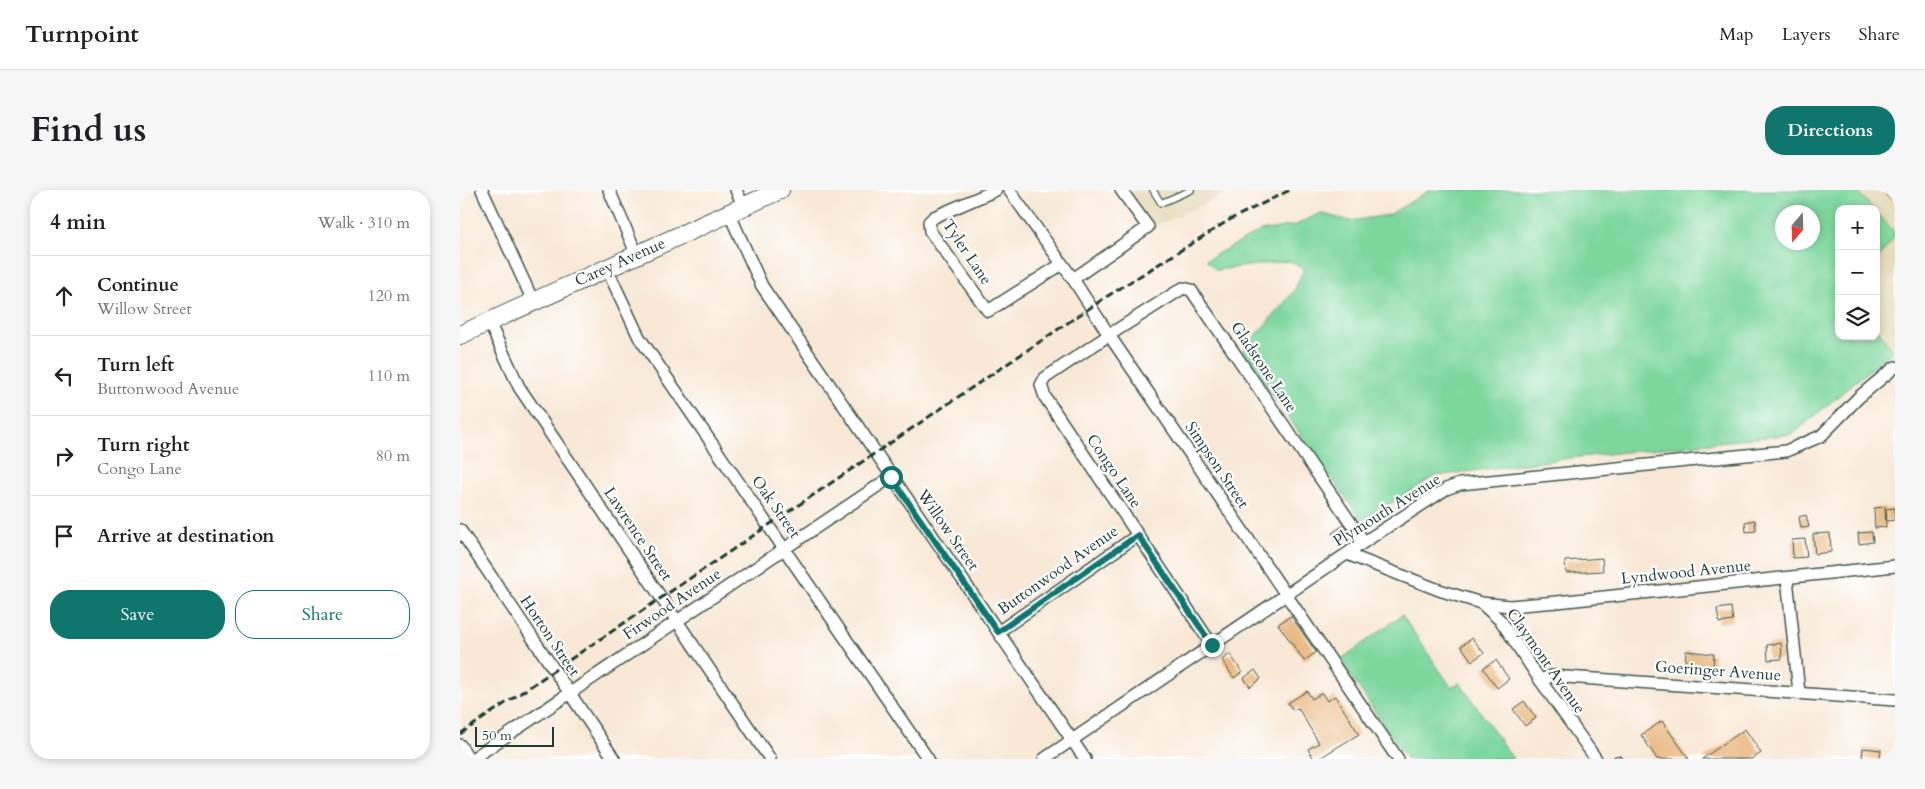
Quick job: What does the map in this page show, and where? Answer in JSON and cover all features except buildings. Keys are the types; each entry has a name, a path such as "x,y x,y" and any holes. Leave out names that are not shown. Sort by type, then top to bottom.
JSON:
{"main road":[{"name":"Carey Avenue","path":"460,335 780,190"}],"street":[{"path":"482,190 533,301"},
{"path":"609,190 638,254"},
{"name":"Willow Street","path":"736,190 736,210 762,286 1085,759"},
{"name":"Tyler Lane","path":"996,190 934,217 928,222 930,231 988,312 1062,264"},
{"name":"Simpson Street","path":"1009,190 1073,279 1109,335 1398,759"},
{"path":"1073,279 1148,227 1121,190"},
{"name":"Oak Street","path":"608,269 639,337 928,759"},
{"name":"Gladstone Lane","path":"1109,335 1183,288 1192,290 1364,542"},
{"name":"Lawrence Street","path":"489,322 519,387 770,759"},
{"name":"Congo Lane","path":"1109,335 1045,378 1041,385 1045,397 1212,645"},
{"name":"Plymouth Avenue","path":"1044,759 1364,542 1446,489 1460,484 1786,451 1821,436 1860,397 1895,367"},
{"name":"Firwood Avenue","path":"471,759 891,477"},
{"name":"Horton Street","path":"460,530 614,759"},
{"name":"Buttonwood Avenue","path":"998,632 1138,535"},
{"name":"Claymont Avenue","path":"1347,554 1439,590 1481,603 1500,620 1596,759"},
{"name":"Lyndwood Avenue","path":"1481,603 1510,606 1557,602 1895,566"},
{"path":"1787,578 1799,693"},
{"name":"Goeringer Avenue","path":"1540,680 1552,676 1895,700"},
{"path":"460,745 471,759"}],"lane":[{"path":"1153,190 1162,203 1191,190"}],"shaded area":[{"path":"1128,190 1233,190 1153,227"},
{"path":"1856,190 1895,190 1895,233 1880,216 1880,205 1869,205"},
{"path":"1895,236 1895,377 1879,360 1892,351 1880,332 1880,256"}],"green space":[{"path":"1430,190 1856,190 1869,205 1835,205 1835,340 1880,340 1880,332 1892,351 1793,434 1570,458 1435,476 1362,521 1242,352 1294,291 1304,269 1290,261 1216,270 1206,260 1260,231 1296,225 1320,213 1350,221 1389,215"},
{"path":"1880,216 1895,233 1895,236 1880,256"},
{"path":"1402,615 1451,687 1460,683 1513,759 1407,759 1340,660"}],"railway":[{"path":"460,734 1103,299 1231,219 1290,190"}],"route":[{"path":"891,477 998,632 1138,535 1212,645"}]}
